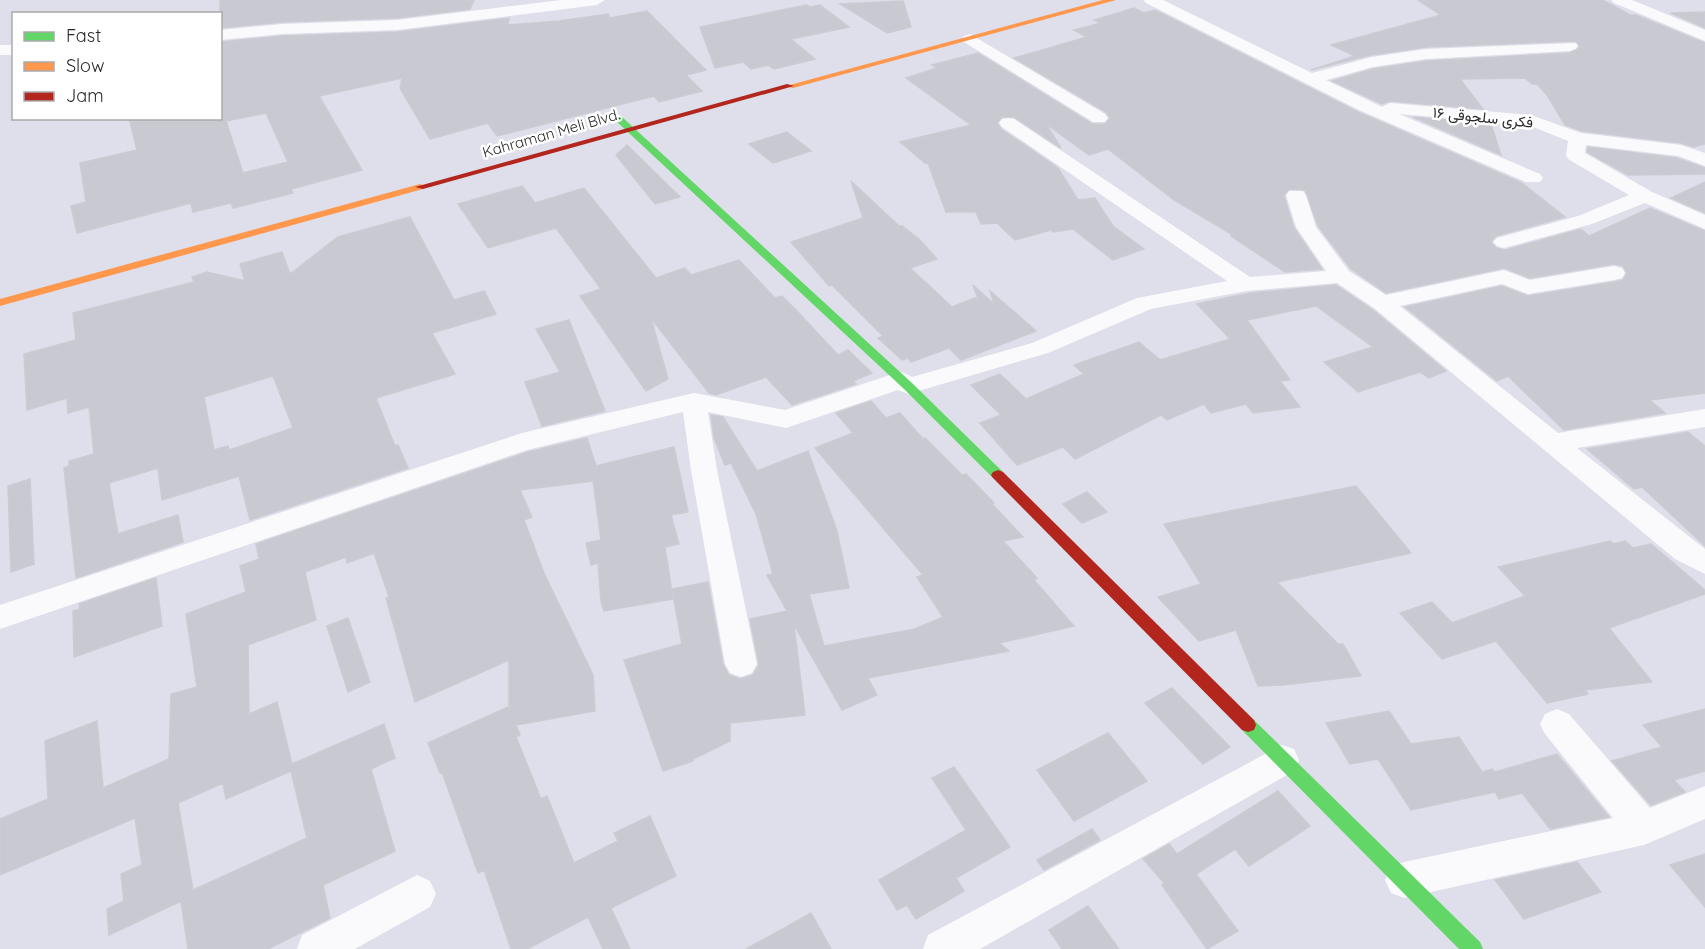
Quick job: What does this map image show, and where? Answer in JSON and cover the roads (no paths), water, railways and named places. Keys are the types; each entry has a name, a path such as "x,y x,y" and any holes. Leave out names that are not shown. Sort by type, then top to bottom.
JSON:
{"main road":[{"name":"Kahraman Meli Blvd.","path":"0,303 1064,0"},
{"name":"Kahraman Meli Blvd.","path":"112,257 624,124 970,39 1112,0"},
{"path":"624,124 905,383 1473,949"}],"street":[{"path":"222,35 282,29 397,25 597,0"},
{"path":"1151,0 1365,106 1533,178"},
{"path":"1619,0 1705,36"},
{"path":"970,39 1100,118"},
{"path":"1311,79 1372,62 1426,54 1570,46"},
{"name":"فکری سلجوقی ۱۶","path":"1365,106 1531,120 1578,138 1682,150 1705,160"},
{"path":"1008,123 1246,284"},
{"path":"1578,138 1575,155 1645,196 1705,223"},
{"path":"1296,195 1306,227 1341,276 1382,303 1685,551 1705,563"},
{"path":"1504,242 1585,220 1645,196"},
{"path":"1382,303 1504,277 1528,287 1614,273"},
{"path":"0,617 522,442 694,401 786,419 905,383 1040,348 1145,303 1246,284 1341,276"},
{"path":"694,401 704,470 741,664"},
{"path":"1555,443 1705,418"},
{"path":"1557,724 1644,828"},
{"path":"942,949 1282,760"},
{"path":"1404,880 1644,828 1705,802"},
{"path":"316,949 417,894"}]}
